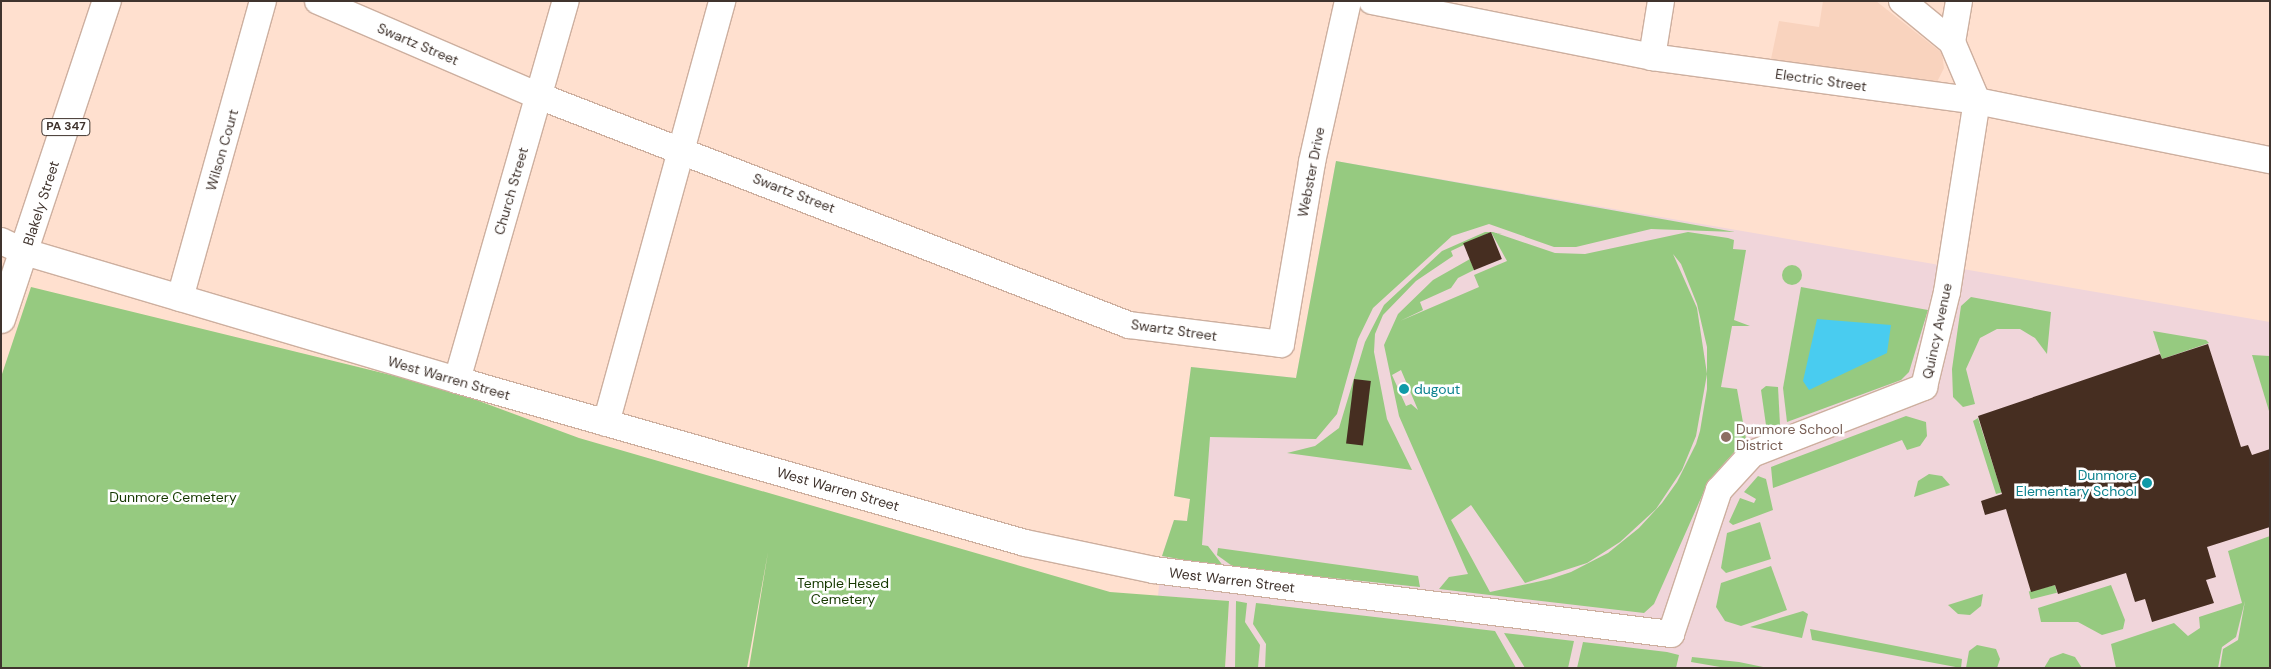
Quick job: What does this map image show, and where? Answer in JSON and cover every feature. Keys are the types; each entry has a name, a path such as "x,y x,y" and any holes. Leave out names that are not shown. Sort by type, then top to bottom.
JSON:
{"main road":[{"name":"Blakely Street","path":"1,319 13,247 107,1"}],"street":[{"name":"Wilson Court","path":"180,298 264,1"},
{"name":"Swartz Street","path":"318,1 539,96 683,150 1129,325 1280,344"},
{"name":"Church Street","path":"457,380 566,1"},
{"path":"606,423 683,150 722,1"},
{"name":"Webster Drive","path":"1280,344 1312,162 1348,1"},
{"name":"Electric Street","path":"1372,1 1652,57 1977,101 2270,160"},
{"path":"1652,57 1661,1"},
{"path":"1902,1 1952,42 1977,101"},
{"path":"1952,42 1959,1"},
{"name":"Quincy Avenue","path":"1671,634 1719,490 1752,454 1924,387 1947,292 1977,101"},
{"name":"West Warren Street","path":"13,247 457,380 1025,544 1154,570 1671,634"}],"shaded area":[{"path":"1823,1 1876,1 1942,53 1944,68 1936,84 1771,59 1779,21 1819,27"},
{"name":"Dunmore School District","path":"1336,161 2270,322 2270,668 1225,668 1229,601 1158,596 1162,556 1174,520 1187,521 1190,499 1174,496 1191,367 1296,378"}],"green space":[{"path":"1336,161 1735,232 1651,229 1576,247 1554,247 1489,224 1452,236 1373,308 1358,339 1337,414 1316,439 1210,437 1202,545 1208,546 1224,567 1162,556 1174,520 1187,521 1190,499 1174,496 1191,367 1296,378"},
{"path":"1485,232 1491,232 1451,251 1453,256 1416,281 1383,315 1375,334 1374,352 1387,419 1412,470 1287,453 1315,446 1339,428 1365,342 1384,305 1442,251"},
{"path":"1491,232 1555,253 1585,254 1688,232 1728,238 1734,240 1733,249 1746,250 1734,320 1750,326 1732,326 1721,387 1737,389 1746,439 1709,480 1654,604 1644,613 1439,589 1449,577 1468,574 1399,416 1384,345 1398,314 1433,280 1470,259 1474,270 1458,278 1451,288 1420,302 1423,310 1400,321 1479,287 1474,275 1507,261","holes":["1673,254 1681,264 1697,304 1707,347 1707,374 1697,308","1401,370 1418,410 1411,404 1406,406 1392,375","1707,374 1707,389 1696,444 1677,482 1662,503 1639,528 1608,553 1571,572 1550,579 1490,592 1451,520 1471,505 1525,583 1587,563 1620,542 1656,509 1682,470 1696,436"]},
{"path":"1792,265 1799,268 1802,275 1799,282 1792,285 1785,282 1782,275 1785,268"},
{"name":"Dunmore Cemetery","path":"31,287 444,388 579,438 1110,592 1229,601 1225,668 749,668 768,552 747,668 1,668 1,377"},
{"path":"1801,287 1928,310 1909,372 1901,380 1787,422 1783,388"},
{"path":"1971,297 2051,312 2047,354 2035,338 2020,329 1997,329 1980,338 1966,369 1975,404 1963,407 1953,397 1952,369 1961,306"},
{"path":"2153,331 2206,340 2209,343 2162,359"},
{"path":"2252,355 2270,356 2269,411"},
{"path":"1766,386 1778,387 1780,425 1766,425 1761,390"},
{"path":"1906,416 1926,422 1927,436 1920,446 1907,450 1902,440 1773,488 1771,467"},
{"path":"1978,418 2000,487 2025,486 1996,494 1973,421"},
{"path":"1929,474 1942,476 1950,485 1914,497 1918,481"},
{"path":"1758,476 1766,479 1773,510 1733,525 1729,522 1740,498 1754,503 1756,499 1744,492"},
{"path":"1760,522 1771,559 1726,573 1721,568 1727,533"},
{"path":"2270,536 2270,668 2220,668 2223,649 2238,640 2245,601 2236,637 2222,647 2218,668 2116,668 2111,644 2174,623 2188,636 2200,628 2199,617 2242,603 2228,551"},
{"path":"1218,548 1418,576 1420,587 1235,568 1217,555"},
{"path":"1771,566 1787,610 1741,626 1725,621 1716,607 1721,583"},
{"path":"2055,585 2057,593 2031,599 2029,592"},
{"path":"2111,585 2125,620 2123,629 2102,635 2078,622 2041,622 2038,608"},
{"path":"1983,594 1981,606 1970,615 1958,614 1948,605"},
{"path":"1236,601 1247,603 1245,622 1260,645 1258,668 1235,668"},
{"path":"1256,603 1495,631 1516,668 1265,668 1266,644 1253,624"},
{"path":"1803,611 1808,614 1802,638 1750,627"},
{"path":"1810,629 1962,659 1961,668 1812,640"},
{"path":"1504,633 1574,641 1568,668 1525,668"},
{"path":"1583,642 1679,655 1676,668 1577,668"},
{"path":"1977,645 1996,649 2000,659 1997,668 1966,668 1969,651"},
{"path":"2063,653 2075,657 2082,668 2044,668 2050,658"},
{"path":"1692,657 1739,662 1768,668 1726,668 1691,662"}],"water":[{"path":"1817,319 1891,325 1887,353 1809,390 1803,381"}],"building":[{"path":"1491,232 1502,259 1474,270 1463,243"},
{"name":"Dunmore Elementary School","path":"2208,344 2241,447 2248,445 2252,455 2270,449 2270,527 2207,547 2216,577 2206,580 2214,603 2152,622 2145,599 2135,602 2126,573 2058,594 2055,585 2031,592 2006,509 1985,515 1981,501 2002,494 1978,416 2160,354 2162,359"},
{"path":"1354,379 1371,381 1363,446 1346,444"}],"place":[{"name":"dugout","path":"1404,389"},
{"name":"Dunmore School District","path":"1726,437"},
{"name":"Dunmore Elementary School","path":"2147,483"}],"park label":[{"name":"Temple Hesed Cemetery","path":"843,592"}]}
